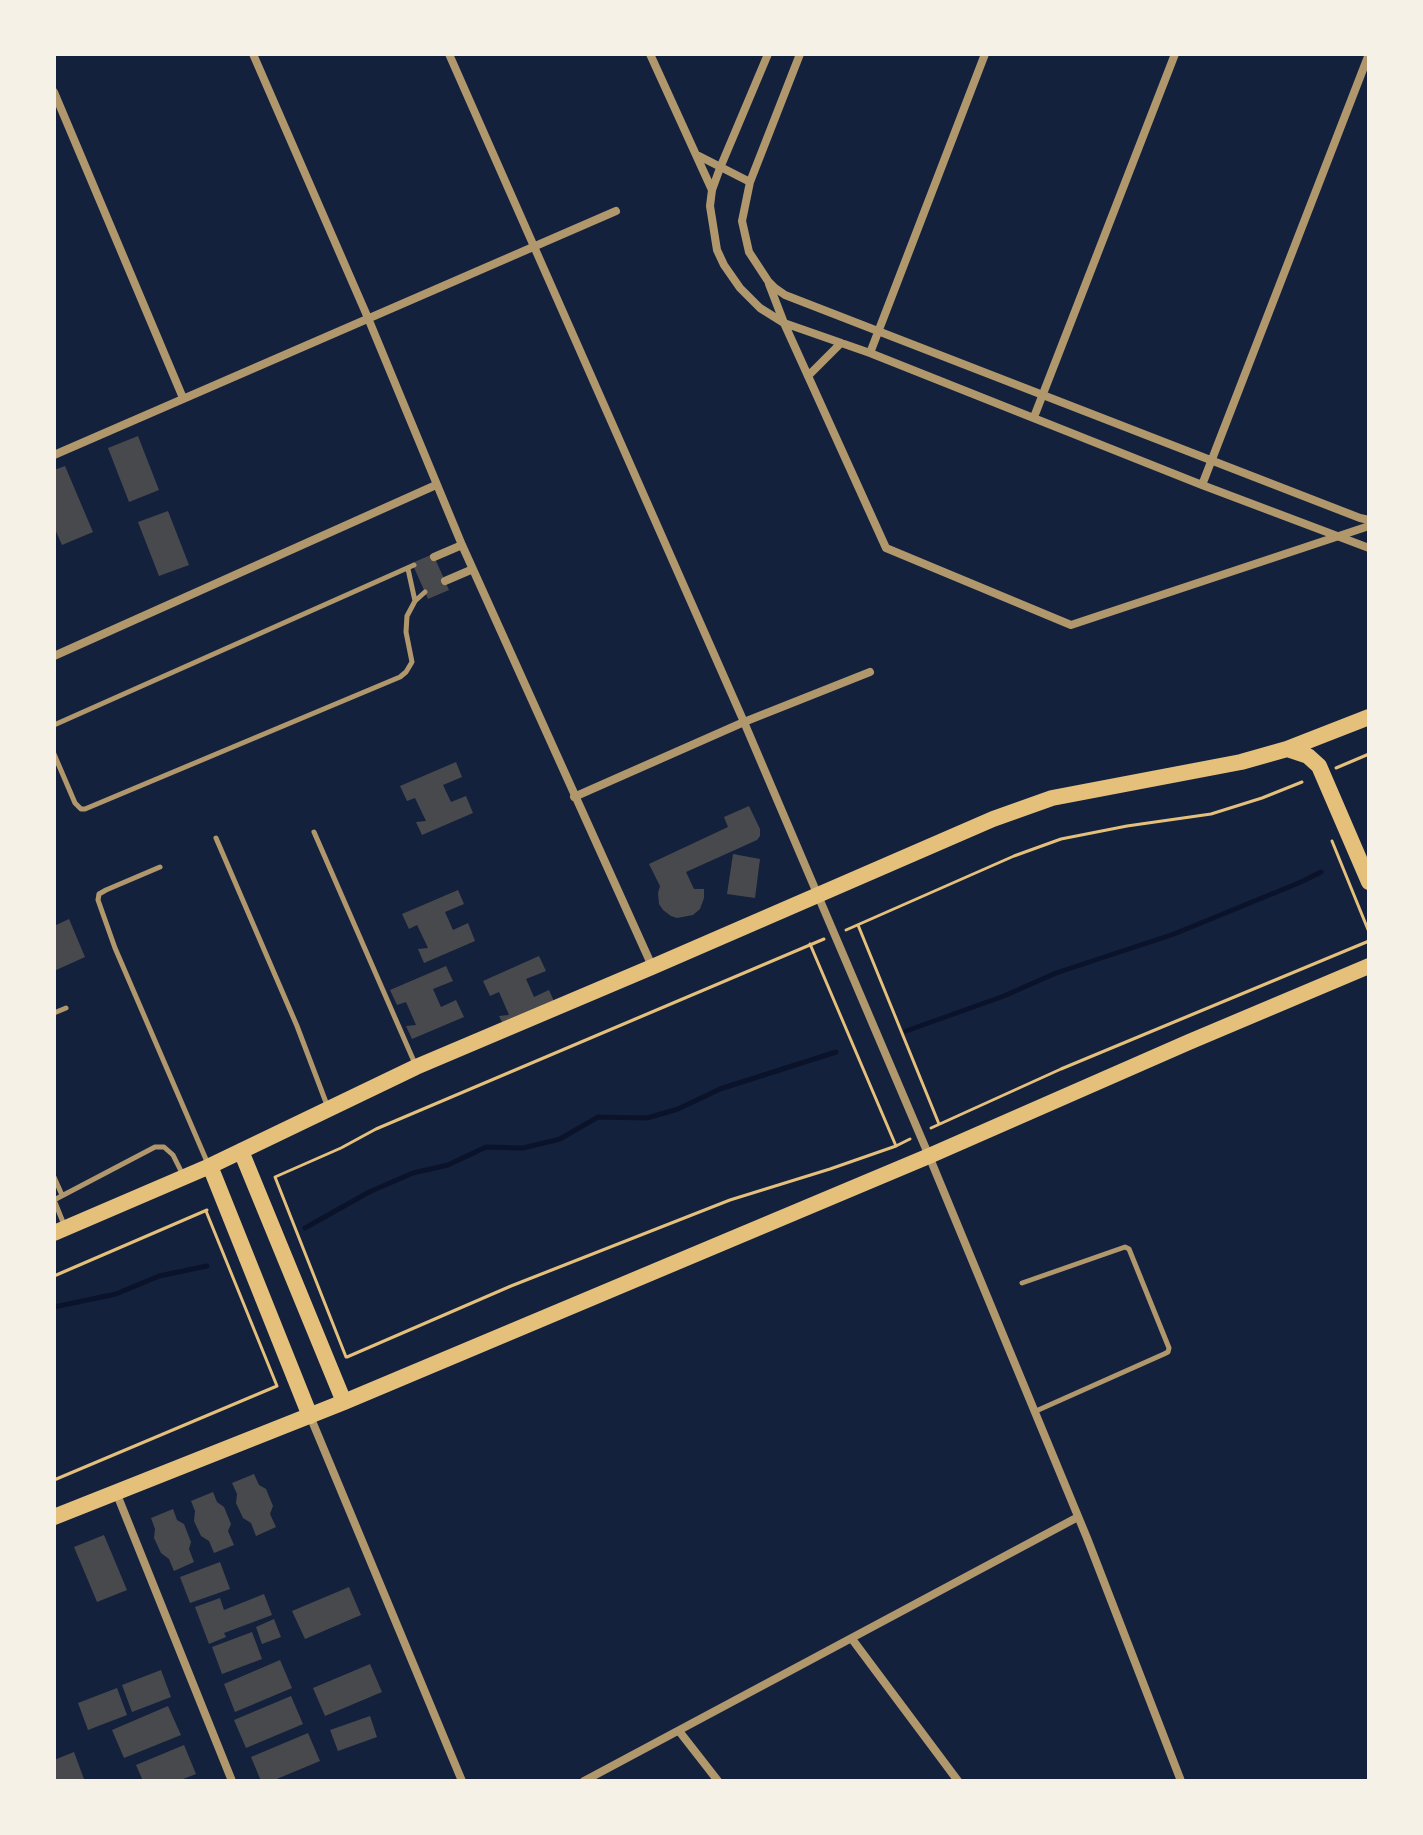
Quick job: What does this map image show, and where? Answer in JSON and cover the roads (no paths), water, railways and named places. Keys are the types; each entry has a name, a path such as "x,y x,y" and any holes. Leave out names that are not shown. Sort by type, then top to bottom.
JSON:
{"main road":[{"path":"60,1230 210,1166 416,1067 993,819 1052,798 1241,762 1287,749 1369,717"},
{"path":"1322,773 1325,750 1336,731"},
{"path":"1287,749 1308,756 1319,766 1369,882"},
{"path":"54,1517 344,1402 929,1156 1369,966"},
{"path":"241,1151 344,1402"},
{"path":"210,1166 310,1416"}],"street":[{"path":"253,54 368,318 462,545 652,967"},
{"path":"449,54 744,722 929,1156 1078,1517 1181,1781"},
{"path":"650,54 712,190"},
{"path":"768,54 720,168 710,206 717,250 724,265 760,308 784,323 870,353 1369,548"},
{"path":"800,54 750,182 742,221 749,252 768,281 886,548 1071,625 1369,523"},
{"path":"870,353 985,54"},
{"path":"1034,417 1175,54"},
{"path":"1202,485 1369,54"},
{"path":"54,92 183,398"},
{"path":"698,156 750,182"},
{"path":"54,455 616,211"},
{"path":"768,281 785,295 1369,523"},
{"path":"808,376 841,343"},
{"path":"54,656 436,485"},
{"path":"434,557 462,545"},
{"path":"445,581 473,569"},
{"path":"574,797 744,722 870,672"},
{"path":"310,1416 462,1781"},
{"path":"116,1492 232,1781"},
{"path":"584,1781 1078,1517"},
{"path":"852,1639 958,1781"},
{"path":"679,1731 718,1781"}],"lane":[{"path":"54,725 411,567 415,601"},
{"path":"54,754 75,803 85,809 400,677 412,662 407,616 415,601 425,592"},
{"path":"314,832 416,1067"},
{"path":"216,838 297,1026 329,1110"},
{"path":"160,867 106,890 99,894 98,900 115,948 210,1166"},
{"path":"54,1013 66,1008"},
{"path":"60,1230 54,1200 155,1147 164,1147 173,1155 183,1177"},
{"path":"54,1177 62,1195"},
{"path":"1022,1283 1125,1247 1129,1249 1169,1348 1164,1354 1035,1412"}],"waterway":[{"path":"906,1031 1004,996 1056,973 1174,934 1321,872"},
{"path":"305,1228 369,1192 413,1173 448,1165 486,1147 523,1148 560,1139 598,1117 647,1118 678,1109 720,1089 836,1052"},
{"path":"54,1307 116,1294 159,1276 207,1266"}]}
